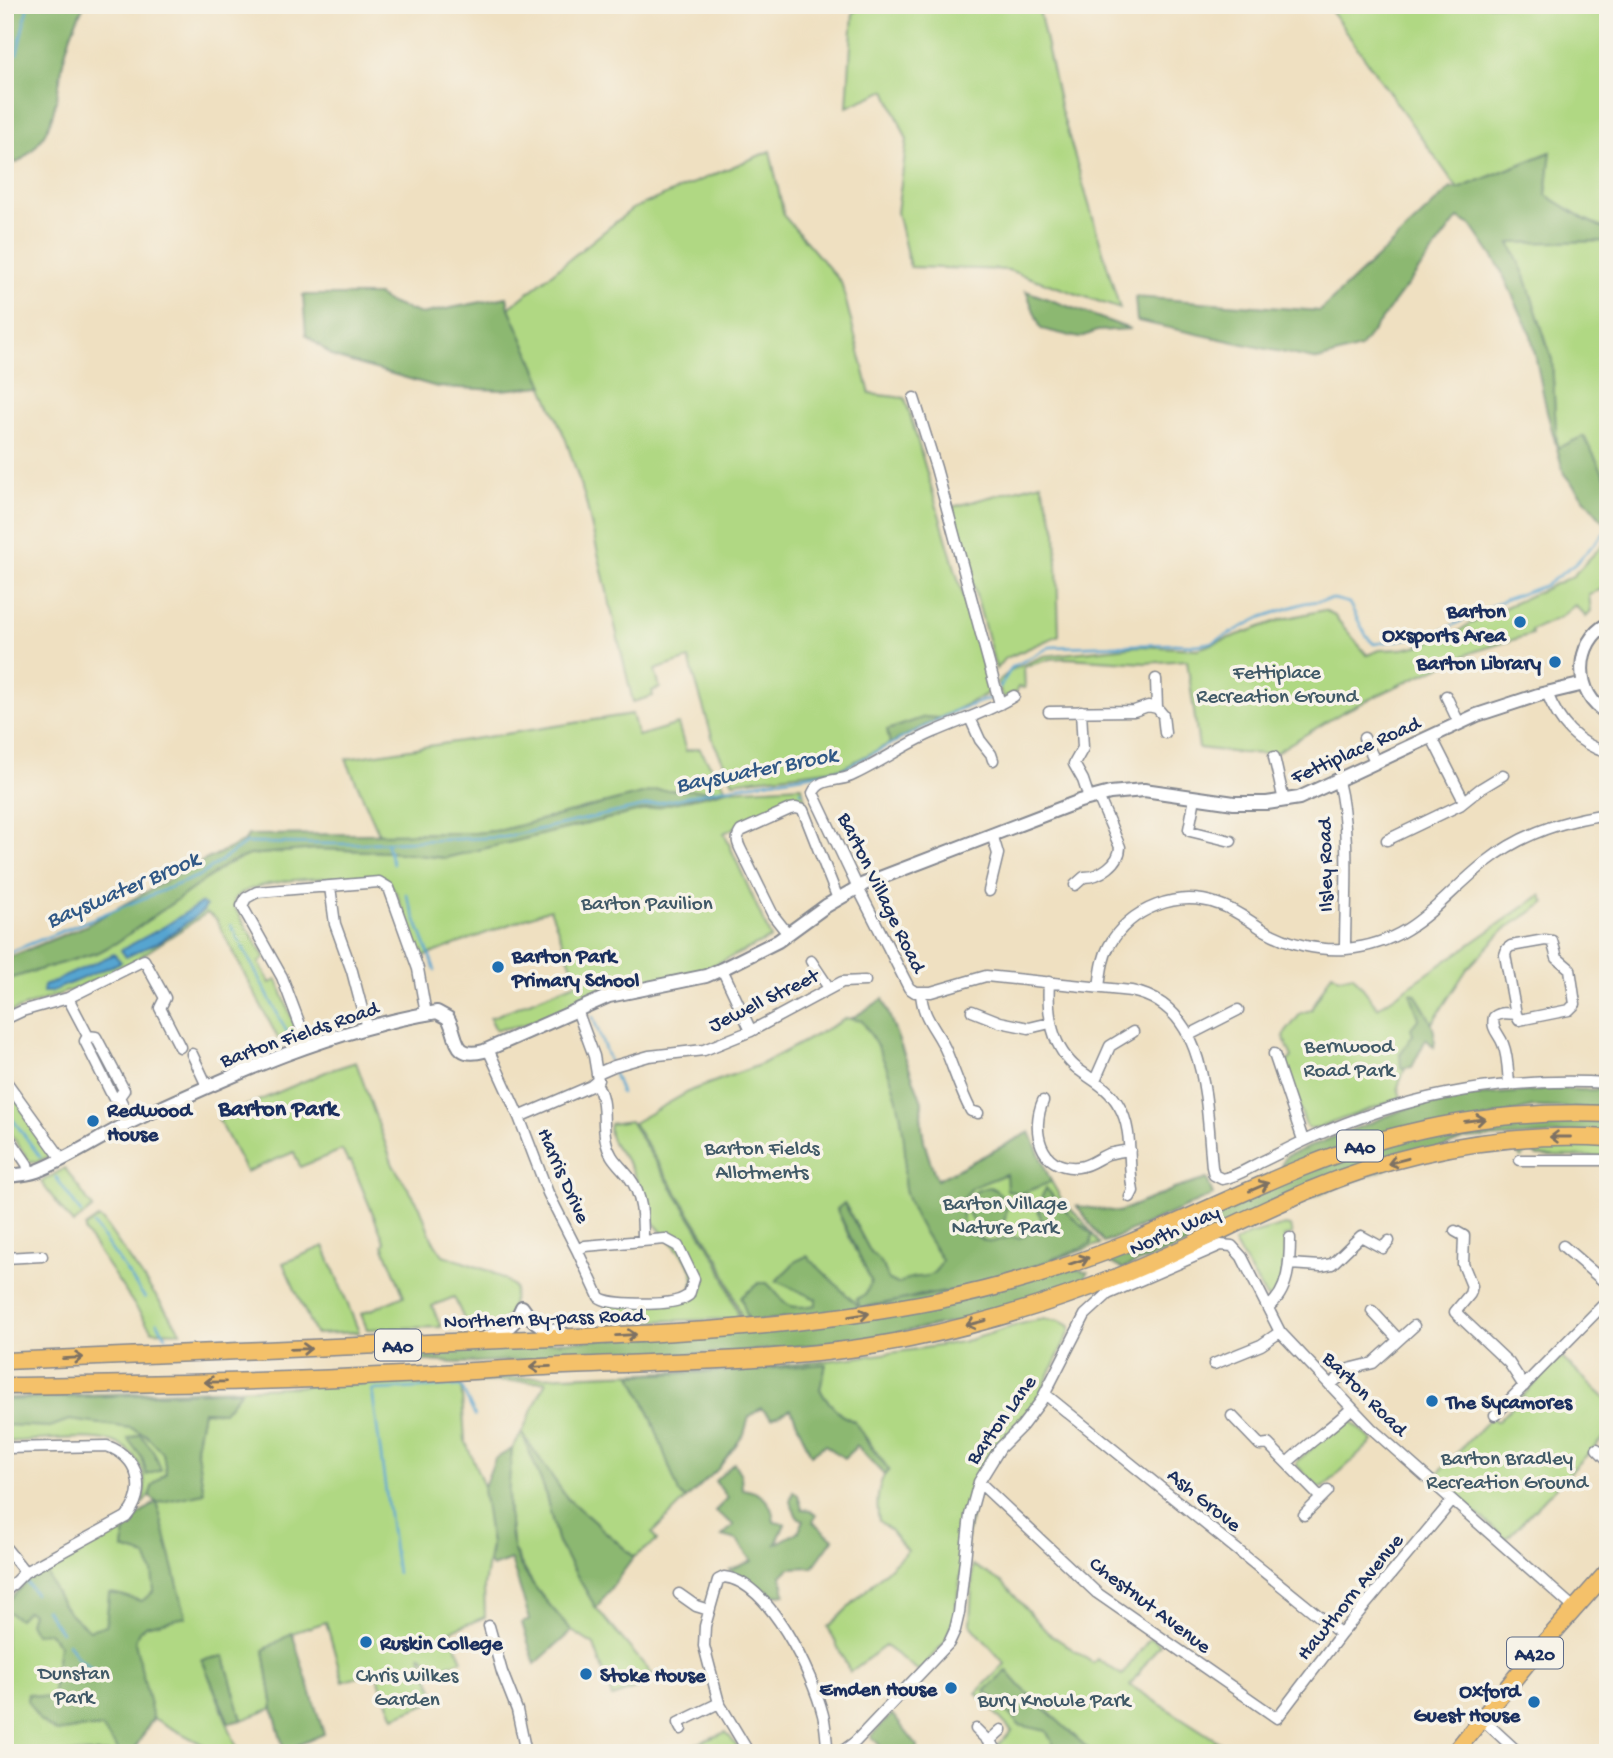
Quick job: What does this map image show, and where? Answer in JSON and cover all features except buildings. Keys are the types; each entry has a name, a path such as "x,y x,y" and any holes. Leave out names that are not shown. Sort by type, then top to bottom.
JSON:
{"main road":[{"name":"North Way","path":"791,1324 830,1320 924,1303 1023,1279 1129,1243 1334,1155 1390,1138 1463,1121 1495,1117 1608,1114"},
{"name":"North Way","path":"5,1386 336,1378 755,1357 908,1340 1034,1307 1136,1269 1312,1190 1400,1160 1500,1141 1554,1137 1608,1138"},
{"name":"Northern By-pass Road","path":"5,1361 578,1337 791,1324"},
{"name":"A420","path":"1454,1753 1574,1608 1606,1575"}],"street":[{"path":"914,398 936,468 999,700"},
{"path":"1608,624 1597,631 1586,644 1582,659 1584,684 1595,704 1608,713"},
{"path":"1156,679 1157,708"},
{"name":"Fettiplace Road","path":"858,888 992,834 1094,797 1122,791 1144,790 1241,804 1299,798 1458,723 1547,693 1584,684"},
{"path":"1547,693 1566,728 1584,743 1608,753"},
{"name":"Barton Village Road","path":"1014,696 999,700 970,718 933,732 850,777 819,784 813,793 905,982 915,992 948,988 982,976 1099,987 1151,996 1164,1006 1189,1035 1202,1072 1212,1167 1218,1178"},
{"path":"1446,696 1458,723"},
{"path":"1049,712 1134,711 1148,706 1157,708 1163,715 1165,733"},
{"path":"1075,884 1114,863 1120,855 1120,847 1074,764 1083,748 1081,711"},
{"path":"970,718 980,740 994,755"},
{"path":"1431,736 1464,801"},
{"path":"1364,738 1376,763"},
{"path":"1274,757 1284,801"},
{"path":"1387,841 1460,805 1503,775"},
{"name":"Ilsley Road","path":"1338,781 1342,796 1344,833 1345,949"},
{"path":"1195,798 1190,831 1231,841"},
{"path":"788,934 774,915 740,850 737,836 741,831 790,809 796,807 803,810 838,899"},
{"path":"1099,987 1108,947 1126,924 1150,907 1181,899 1217,903 1237,912 1267,932 1293,943 1329,950 1345,949 1382,941 1420,922 1487,861 1521,839 1565,822 1608,814"},
{"path":"989,891 998,854 992,834"},
{"path":"308,1046 282,977 242,906 246,898 257,892 379,882 389,888 418,970 426,1014 437,1012 448,1018 458,1044 465,1053 488,1049 610,996 706,976 772,945 858,888"},
{"path":"330,887 335,924 352,971 367,1028"},
{"path":"1548,940 1553,943 1557,958 1570,969 1575,1004 1569,1010 1518,1020 1516,1014 1505,955 1507,949 1548,940"},
{"path":"5,1019 68,998 144,960 165,998 160,1008 180,1047"},
{"path":"811,961 830,988"},
{"path":"722,969 751,1031"},
{"name":"Jewell Street","path":"519,1117 597,1078 604,1069 649,1056 704,1050 751,1031 842,982 865,981"},
{"path":"1049,982 1050,1023 1054,1036 1069,1060 1112,1096 1126,1121 1133,1191 1130,1197"},
{"path":"921,992 922,1011 944,1047 972,1114"},
{"path":"68,998 88,1036 85,1041 113,1097 119,1097 131,1122"},
{"path":"577,1010 603,1096 606,1142 614,1161 629,1177 640,1198 643,1218 643,1240 584,1246 577,1250"},
{"path":"1189,1035 1238,1010"},
{"path":"972,1011 988,1019 1029,1028 1050,1023"},
{"path":"1508,1085 1502,1041 1494,1032 1493,1024 1494,1017 1501,1013 1516,1014"},
{"name":"Barton Fields Road","path":"5,1176 34,1176 131,1122 207,1086 308,1046 426,1014"},
{"path":"1095,1080 1111,1046 1133,1032"},
{"name":"Harris Drive","path":"488,1049 519,1117 548,1193 599,1297 605,1302 616,1304 678,1301 689,1295 694,1279 678,1246 665,1239 643,1240"},
{"path":"192,1054 207,1086"},
{"path":"1274,1054 1303,1140"},
{"path":"5,1080 65,1161"},
{"name":"North Way","path":"1218,1178 1235,1176 1303,1140 1373,1112 1412,1101 1508,1085 1608,1083"},
{"path":"1043,1101 1035,1112 1038,1139 1059,1164 1076,1167 1088,1165 1108,1154 1130,1150"},
{"path":"5,1132 34,1176"},
{"path":"1520,1160 1608,1160"},
{"path":"1464,1232 1464,1264 1472,1286 1470,1294 1455,1312 1509,1363 1524,1386"},
{"path":"1289,1264 1332,1264 1361,1236 1383,1248 1389,1241"},
{"path":"1268,1307 1281,1294 1289,1264 1290,1238"},
{"name":"Barton Road","path":"1232,1246 1242,1257 1280,1332 1330,1385 1377,1434 1574,1608"},
{"name":"Barton Lane","path":"840,1753 855,1742 949,1643 959,1613 970,1515 979,1482 1000,1448 1022,1426 1045,1394 1077,1328 1094,1305 1108,1294 1212,1247 1232,1246"},
{"path":"1563,1247 1608,1285"},
{"path":"5,1258 42,1256"},
{"path":"1495,1415 1608,1300"},
{"path":"471,1341 509,1328 522,1307 535,1323 546,1329 578,1337"},
{"path":"1372,1311 1398,1339"},
{"path":"1330,1385 1349,1369 1373,1363 1414,1326"},
{"path":"1214,1364 1261,1345 1280,1332"},
{"name":"Ash Grove","path":"1045,1394 1341,1634"},
{"path":"1287,1464 1308,1443 1324,1434 1352,1408"},
{"path":"1232,1416 1260,1444 1268,1444 1324,1495 1304,1515"},
{"path":"5,1448 107,1446 119,1451 129,1460 139,1481 137,1499 126,1517 24,1572 5,1592"},
{"path":"1597,1449 1608,1460"},
{"name":"Chestnut Avenue","path":"979,1482 1097,1593 1278,1717"},
{"name":"Hawthorn Avenue","path":"1278,1717 1341,1634 1452,1501"},
{"path":"5,1547 24,1572"},
{"path":"749,1753 719,1703 704,1646 709,1610 716,1584 721,1578 729,1577 743,1583 762,1600 779,1621 814,1686 823,1713 828,1753"},
{"path":"679,1594 695,1606 709,1610"},
{"path":"489,1626 502,1672 517,1710 526,1753"},
{"path":"681,1730 678,1723 719,1703"},
{"path":"1481,1718 1520,1753"},
{"path":"976,1729 992,1745 1001,1730"}],"green space":[{"path":"5,5 84,5 67,48 47,130 30,153 17,163 5,158"},
{"path":"861,5 1038,5 1061,110 1120,309 1008,270 910,267 897,212 907,140 886,90 847,107 853,13"},
{"path":"1327,5 1608,5 1608,230 1586,220 1546,195 1550,152 1458,189"},
{"path":"770,151 784,216 841,282 870,394 905,398 990,688 985,695 842,768 733,782 714,743 689,659 655,670 660,688 652,691 653,696 633,702 585,498 566,440 509,308 632,209"},
{"path":"1551,152 1546,195 1586,220 1608,230 1608,241 1510,243 1525,276 1552,360 1557,448 1584,436 1608,482 1608,527 1564,474 1547,412 1531,335 1499,266 1471,225 1458,218 1360,348 1318,360 1137,321 1135,297 1320,311 1451,188 1458,189"},
{"path":"1608,241 1608,482 1557,449 1552,360 1525,276 1509,242"},
{"path":"1026,291 1130,329 1097,331 1079,338 1041,329"},
{"path":"303,295 378,295 387,302 421,314 507,297 509,308 544,386 501,390 437,387 334,357 306,335"},
{"path":"1041,483 1056,530 1059,635 1004,659 996,669 967,562 949,508"},
{"name":"Fettiplace Recreation Ground","path":"1608,539 1608,587 1589,594 1591,612 1586,617 1575,605 1559,618 1531,630 1532,634 1473,652 1412,679 1343,712 1273,754 1199,748 1187,660 1146,663 1050,659 1024,667 1025,688 1018,687 1016,692 1003,698 997,682 1013,669 1044,656 1139,646 1198,649 1283,619 1324,610 1333,614 1367,655 1380,650 1421,645 1440,637 1450,637 1471,623 1573,576"},
{"name":"Barton Pavilion","path":"632,714 638,736 678,724 686,751 699,748 727,790 802,786 805,802 785,803 724,833 771,938 704,970 611,989 524,1025 496,1030 490,1018 578,982 550,909 420,958 397,894 385,877 283,881 246,891 234,899 235,908 265,958 259,962 270,983 277,980 300,1040 298,1042 282,1046 216,919 207,913 121,969 5,1014 5,980 99,952 116,943 229,863 249,855 317,849 390,852 445,858 723,791 657,790 502,830 380,836 346,759"},
{"path":"925,717 940,718 890,744 887,730"},
{"path":"657,790 727,790 445,858 390,852 317,849 249,855 229,863 116,943 99,952 5,980 5,959 85,926 193,866 245,841 248,835 475,833 502,830"},
{"name":"Bernwood Road Park","path":"1541,895 1545,903 1504,930 1467,969 1408,1060 1398,1087 1401,1098 1315,1129 1307,1128 1285,1070 1286,1063 1292,1057 1283,1036 1301,1013 1311,1010 1332,973 1340,978 1353,975 1378,1008"},
{"path":"1410,993 1415,994 1430,1019 1435,1040 1434,1047 1426,1039 1412,1067 1401,1068 1400,1054 1413,1035 1411,1028 1419,1018"},
{"path":"883,999 922,1102 922,1132 937,1180 1043,1167 1063,1202 1082,1220 1100,1244 1032,1268 978,1282 859,1306 743,1320 719,1259 633,1123 692,1090 762,1064 847,1018 851,1019","holes":["845,1204 871,1253 856,1252 837,1210"]},
{"path":"883,999 922,1102 922,1132 937,1180 1030,1132 1051,1182 1020,1194 1007,1190 1006,1174 973,1187 960,1202 964,1228 983,1240 992,1242 1010,1237 1019,1238 1034,1231 1043,1223 1039,1205 1046,1188 1070,1215 1092,1234 1091,1244 1035,1266 979,1282 981,1287 953,1294 925,1294 862,1310 749,1322 741,1297 759,1283 767,1283 791,1306 816,1305 816,1299 776,1281 796,1261 807,1256 860,1308 856,1299 866,1294 871,1281 837,1209 844,1203 871,1253 882,1264 888,1279 898,1284 913,1277 928,1276 942,1260 920,1226 908,1199 904,1184 905,1152 901,1117 886,1067 862,1021 851,1019"},
{"path":"356,1062 393,1165 420,1207 432,1239 443,1255 489,1271 515,1288 511,1312 501,1323 467,1326 454,1297 432,1306 441,1327 367,1329 361,1314 404,1296 351,1161 348,1162 342,1150 300,1167 294,1152 246,1172 218,1118 328,1071"},
{"path":"5,1086 40,1132 51,1152 50,1156 31,1163 5,1126"},
{"path":"1547,1088 1608,1089 1608,1109 1533,1107 1284,1170 1282,1164 1286,1156 1405,1109 1426,1104 1443,1104 1465,1096"},
{"path":"1608,1119 1608,1132 1465,1139 1122,1269 1109,1262 1114,1253 1293,1177 1370,1148 1471,1124"},
{"path":"630,1121 717,1260 740,1319 608,1322 605,1302 678,1301 689,1295 694,1281 687,1261 647,1212 633,1171 610,1136 610,1124"},
{"path":"1608,1143 1608,1157 1537,1156 1532,1150 1526,1151 1521,1158 1512,1145"},
{"path":"65,1168 93,1208 73,1224 41,1182"},
{"path":"1207,1179 1213,1195 1104,1243 1077,1206 1119,1212 1174,1189"},
{"name":"Barton Village Nature Park","path":"990,1187 1004,1199 1006,1216 1001,1228 990,1231 974,1221 967,1208 973,1194"},
{"path":"98,1218 103,1221 181,1332 152,1331 85,1232 85,1227"},
{"path":"1290,1226 1292,1235 1284,1236 1282,1278 1270,1299 1266,1297 1234,1243 1248,1235"},
{"path":"324,1246 359,1332 315,1334 283,1263"},
{"path":"1073,1268 1088,1272 1084,1280 1061,1292 956,1322 852,1341 741,1352 455,1363 406,1359 403,1354 407,1350 725,1333"},
{"path":"1045,1319 1070,1326 1070,1331 1036,1402 997,1446 977,1478 954,1618 945,1642 919,1671 885,1646 850,1672 828,1627 907,1551 879,1521 878,1494 882,1480 889,1470 855,1422 841,1415 825,1398 820,1389 826,1364 632,1376 651,1417 679,1492 686,1499 652,1533 657,1541 634,1557 567,1498 524,1437 544,1488 558,1543 596,1608 658,1681 612,1697 594,1645 572,1631 537,1591 513,1549 507,1494 512,1449 546,1381 461,1382 465,1440 484,1487 491,1544 484,1586 485,1617 450,1631 462,1660 431,1672 425,1658 421,1656 437,1700 394,1717 375,1671 343,1682 326,1622 292,1633 264,1650 273,1708 242,1720 224,1657 203,1661 239,1753 220,1753 153,1718 132,1753 5,1753 5,1604 28,1580 45,1568 125,1526 157,1502 204,1493 196,1447 203,1411 224,1412 240,1391 5,1398 740,1369 933,1347"},
{"name":"Barton Bradley Recreation Ground","path":"1561,1357 1608,1401 1608,1433 1506,1539 1434,1477 1491,1417 1497,1422"},
{"path":"826,1364 820,1389 841,1415 855,1422 889,1470 884,1475 857,1446 844,1458 825,1445 811,1455 791,1409 772,1418 761,1408 749,1417 744,1434 718,1469 686,1499 679,1493 651,1417 632,1375 741,1371"},
{"name":"Dunstan Park","path":"241,1391 224,1412 203,1411 196,1447 204,1493 157,1503 186,1617 145,1626 139,1631 135,1642 153,1718 132,1753 120,1753 102,1728 57,1732 40,1721 27,1700 28,1694 52,1699 59,1645 49,1632 35,1634 29,1623 32,1613 27,1611 19,1619 5,1610 5,1604 28,1580 45,1568 62,1603 73,1617 90,1630 106,1625 109,1593 142,1601 154,1591 152,1572 146,1556 123,1549 125,1526 156,1502 149,1496 153,1485 166,1472 163,1453 146,1435 131,1428 69,1420 50,1427 5,1425 5,1400"},
{"path":"69,1418 151,1431 175,1472 153,1485 142,1504 145,1493 143,1472 136,1458 125,1447 104,1440 77,1438 5,1442 5,1422"},
{"path":"1348,1418 1373,1441 1324,1487 1319,1488 1297,1466 1297,1461"},
{"path":"522,1433 567,1498 634,1557 596,1608 558,1543 544,1488"},
{"path":"140,1434 154,1452 161,1470 147,1475 142,1458 128,1439"},
{"path":"512,1449 508,1510 516,1557 538,1591 572,1631 535,1664 522,1623 530,1620 511,1560 492,1567 489,1563 491,1544 483,1489 495,1459"},
{"path":"734,1463 741,1475 742,1489 755,1492 765,1499 774,1522 785,1524 776,1544 799,1531 804,1520 797,1517 790,1502 793,1491 798,1495 802,1509 810,1510 816,1515 813,1522 833,1539 813,1567 789,1568 781,1576 785,1594 771,1596 729,1570 752,1561 737,1540 722,1536 734,1525 715,1511 728,1498 715,1481"},
{"name":"Bury Knowle Park","path":"973,1565 1003,1583 1047,1632 1093,1663 1097,1659 1122,1675 1150,1638 1160,1644 1130,1685 1236,1753 991,1753 1012,1731 976,1693 1005,1664 970,1624"},
{"path":"292,1633 324,1734 284,1751 273,1708 264,1650"},
{"path":"224,1656 242,1720 229,1723 202,1660"},
{"path":"1007,1671 1093,1753 1058,1753 1046,1731 1019,1725 985,1691"},
{"path":"892,1714 918,1747 912,1753 887,1753 871,1736"},
{"path":"726,1732 742,1753 673,1753"}],"water":[{"path":"201,903 206,906 203,911 161,941 126,957 121,950 162,928"},
{"path":"114,954 121,962 50,992 43,992 44,986"}],"waterway":[{"path":"17,54 28,5"},
{"name":"Bayswater Brook","path":"1000,687 1012,667 1050,647 1197,645 1213,642 1262,617 1304,603 1334,599 1349,603 1367,637 1374,644 1435,634 1504,600 1546,585 1575,564 1608,529"},
{"name":"Bayswater Brook","path":"5,954 201,875 246,843 347,844 505,837 726,788 841,770 957,710 991,698 994,694"},
{"path":"386,842 393,864"},
{"path":"406,894 435,970"},
{"path":"231,925 287,1032"},
{"path":"593,1017 609,1060"},
{"path":"613,1071 621,1093"},
{"path":"6,1110 40,1157"},
{"path":"56,1177 81,1213"},
{"path":"94,1225 145,1298"},
{"path":"157,1322 166,1336"},
{"path":"397,1573 372,1390 461,1386 475,1416"},
{"path":"27,1583 35,1594"},
{"path":"45,1609 61,1632"},
{"path":"68,1643 76,1656 106,1680"}],"place":[{"name":"Barton Oxsports Area","path":"1520,622"},
{"name":"Barton Library","path":"1555,662"},
{"name":"Barton Park Primary School","path":"498,967"},
{"name":"Redwood House","path":"93,1121"},
{"name":"The Sycamores","path":"1432,1401"},
{"name":"Ruskin College","path":"366,1642"},
{"name":"Stoke House","path":"586,1674"},
{"name":"Emden House","path":"951,1688"},
{"name":"Oxford Guest House","path":"1534,1702"}],"district":[{"name":"Barton Park","path":"278,1107"}],"park label":[{"name":"Barton Fields Allotments","path":"762,1159"},
{"name":"Chris Wilkes Garden","path":"407,1686"}]}
